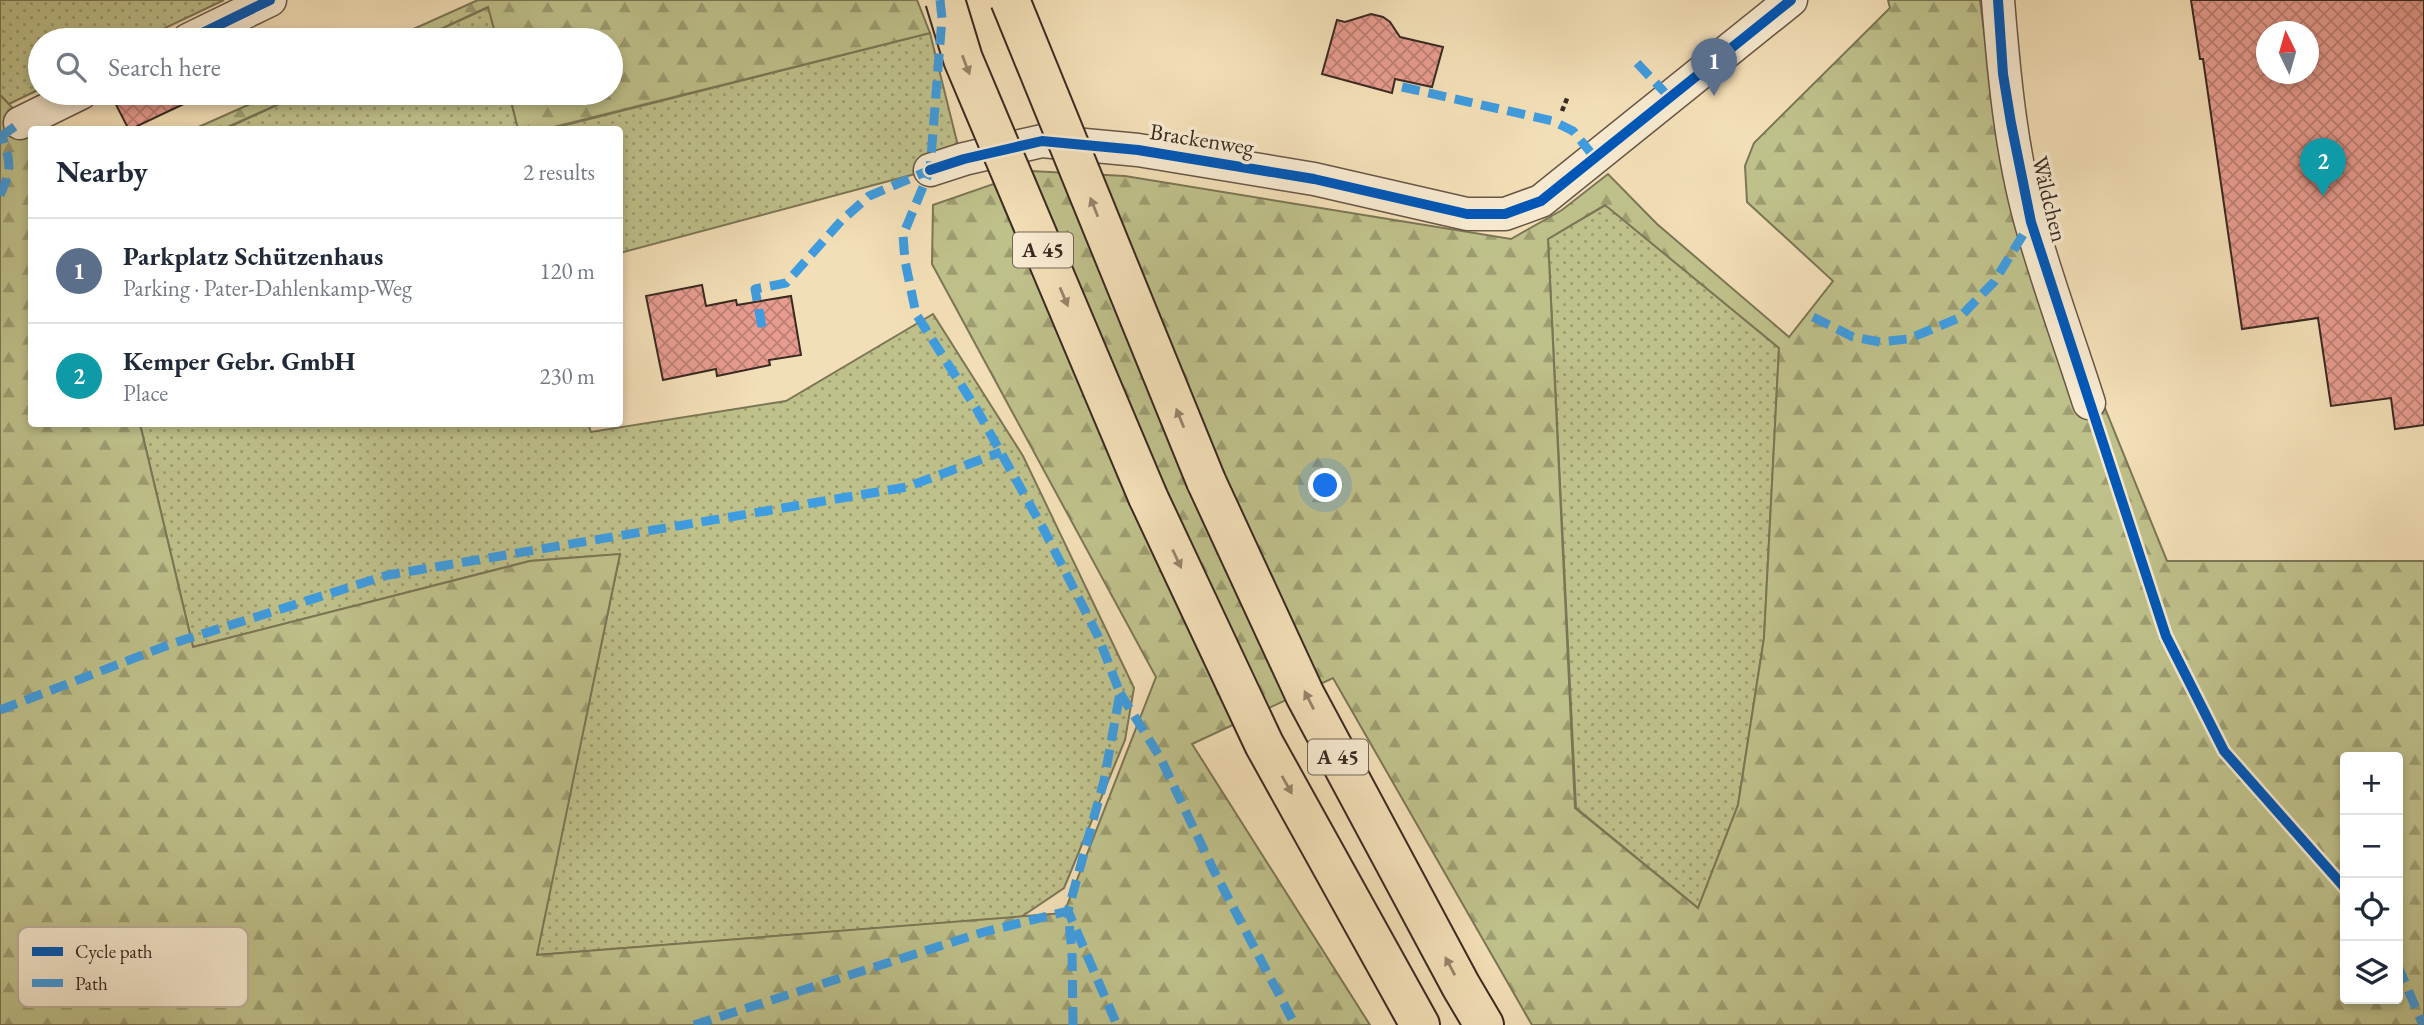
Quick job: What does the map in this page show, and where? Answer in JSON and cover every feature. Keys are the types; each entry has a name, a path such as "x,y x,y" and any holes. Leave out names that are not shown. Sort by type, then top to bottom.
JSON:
{"highway":[{"name":"A 45","path":"945,0 963,59 1148,497 1264,744 1420,1025"},
{"name":"A 45","path":"1010,0 1206,481 1306,695 1455,975 1485,1025"}],"street":[{"path":"213,28 270,0"},
{"name":"Brackenweg","path":"930,170 964,159 1042,141 1138,150 1314,178 1467,214 1505,214 1541,201 1791,0"},
{"name":"Wäldchen","path":"1998,0 2003,74 2031,222 2089,403"},
{"path":"20,123 57,105"}],"path":[{"path":"1562,111 1568,96"}],"green space":[{"path":"0,0 224,0 165,28 28,28 28,95 9,104 0,95"},
{"path":"478,0 917,0 930,33 558,126 517,126 512,105 623,105 623,28 494,28 488,7 443,28 416,28"},
{"path":"1888,0 1980,0 1999,147 2167,561 2424,561 2424,1025 1532,1025 1333,678 1192,744 1370,1025 0,1025 0,95 30,126 28,427 141,427 193,647 530,561 620,554 537,955 1064,913 1156,677 932,264 933,205 1031,171 1125,176 1511,239 1562,210 1608,174 1657,224 1789,337 1833,281 1747,202 1745,166 1754,143 1890,8","holes":["1605,205 1779,348 1764,638 1738,805 1698,908 1575,808 1548,239"]},
{"path":"489,7 494,28 443,28"},
{"path":"930,33 960,154 930,170 623,252 623,126 562,126"},
{"path":"248,105 276,105 230,126 201,126"},
{"path":"277,105 512,105 517,126 232,126"},
{"path":"1606,205 1779,348 1764,638 1738,805 1698,908 1576,808 1548,239"},
{"path":"933,314 1023,456 1134,688 1125,740 1064,888 1021,917 536,955 620,554 530,561 193,647 141,427 589,427 591,432 786,401"}],"building":[{"path":"2191,0 2424,0 2424,425 2395,429 2391,398 2331,406 2318,318 2242,329 2203,59 2200,59"},
{"path":"1371,14 1390,22 1400,37 1443,47 1432,87 1395,79 1392,93 1322,74 1337,20 1345,22"},
{"path":"116,105 182,105 137,126 127,126"},
{"path":"702,285 706,306 736,300 737,305 791,296 801,355 769,360 770,365 717,376 716,369 663,380 646,296"}],"marked path":[{"path":"694,1025 984,932 1068,911 1104,781 1120,693 1098,636 1044,530 976,408 916,314 905,261 903,235 930,170 942,18 940,0"},
{"path":"1637,63 1670,98"},
{"path":"1402,87 1553,121 1573,131 1595,158"},
{"path":"0,137 20,123"},
{"path":"0,195 9,166 2,136"},
{"path":"762,327 755,289 786,283 842,220 869,196 930,170"},
{"path":"1813,317 1853,337 1880,342 1908,339 1959,318 1994,282 2031,222"},
{"path":"0,710 171,644 388,575 907,487 1001,452"},
{"path":"1120,693 1160,757 1213,869 1295,1025"},
{"path":"1073,1025 1072,953 1068,911 1117,1025"},
{"path":"2403,978 2423,1025"}],"cycle path":[{"path":"213,28 270,0"},
{"path":"930,170 964,159 1042,141 1138,150 1314,179 1467,214 1505,214 1541,201 1791,0"},
{"path":"1998,0 2003,74 2031,222 2166,636 2224,751 2340,882"}],"place":[{"name":"Parkplatz Schützenhaus","path":"1714,96"},
{"name":"Kemper Gebr. GmbH","path":"2323,196"}]}
